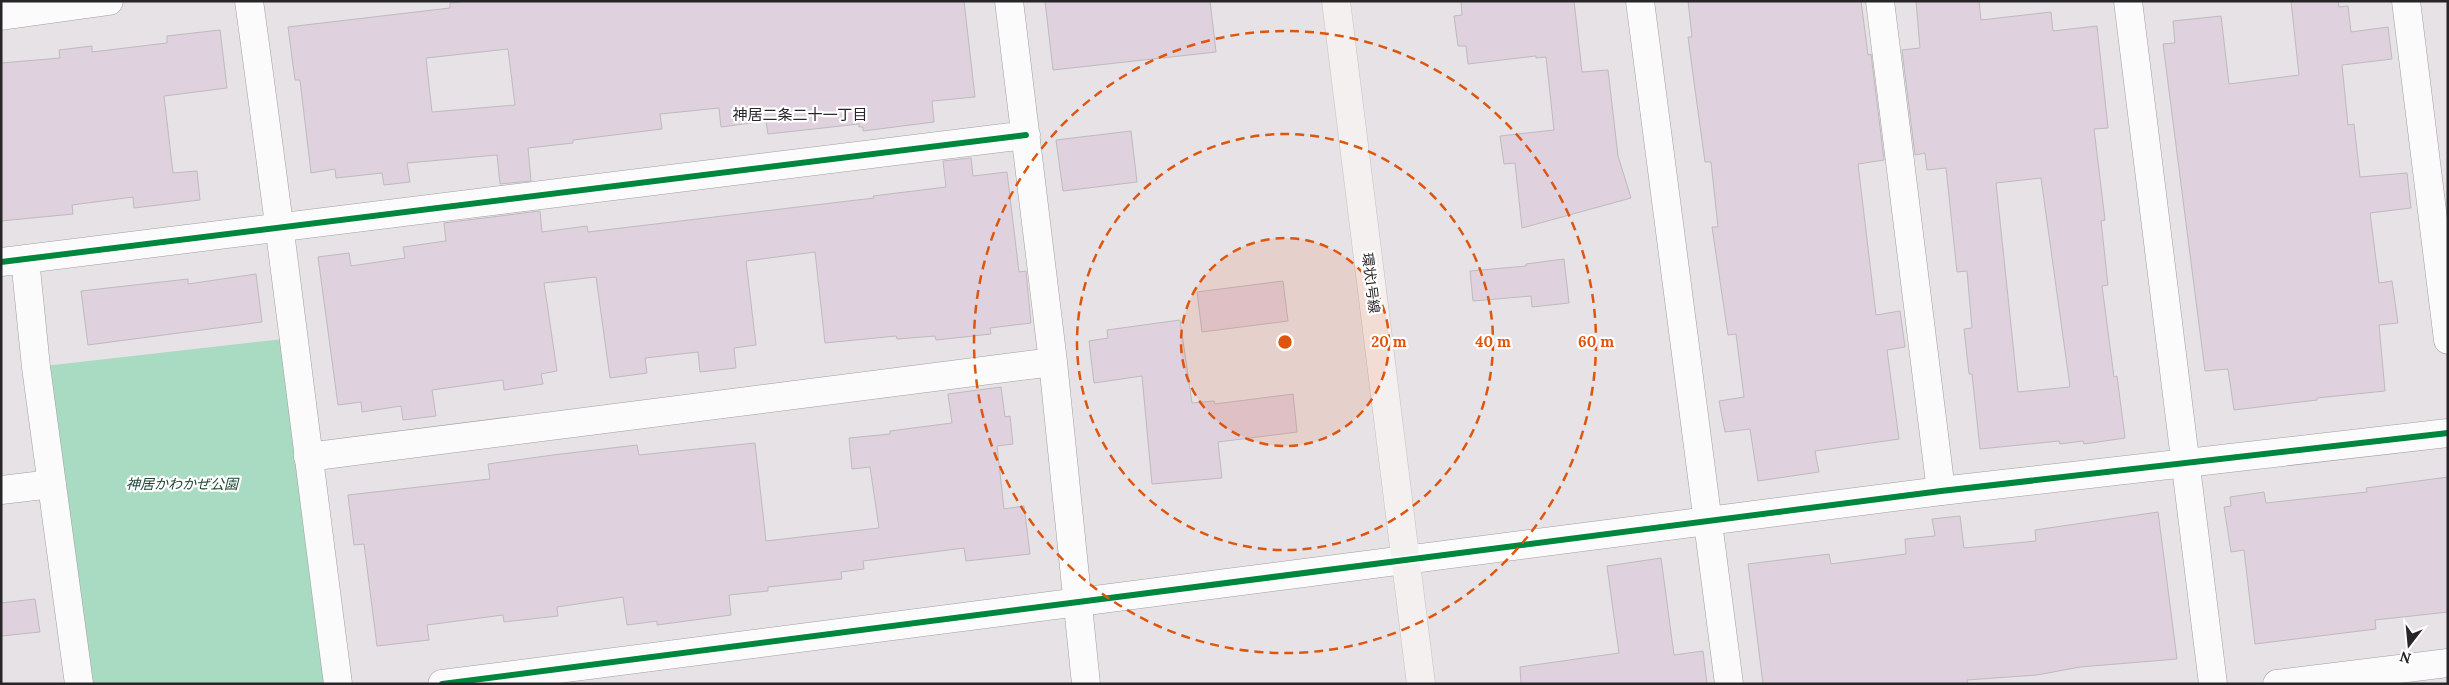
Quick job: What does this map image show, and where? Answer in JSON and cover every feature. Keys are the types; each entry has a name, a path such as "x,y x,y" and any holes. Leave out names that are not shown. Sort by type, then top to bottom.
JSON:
{"main road":[{"name":"環状1号線","path":"1336,1 1421,684"}],"street":[{"path":"1,16 109,1"},
{"path":"249,1 338,684"},
{"path":"1009,1 1052,362 1086,684"},
{"path":"1640,1 1729,684"},
{"path":"1880,1 1941,491"},
{"path":"2128,1 2213,684"},
{"path":"2406,1 2448,340"},
{"path":"79,684 36,367 13,261 1026,135"},
{"path":"308,457 1052,362"},
{"path":"442,684 1941,491 2448,433"},
{"path":"1,490 52,484"},
{"path":"2277,684 2448,663"}],"green space":[{"name":"神居かわかぜ公園","path":"292,338 338,684 79,684 36,367"}],"building":[{"path":"466,1 964,1 975,97 932,101 934,122 863,131 863,127 859,127 859,124 768,134 766,121 721,127 719,108 660,114 662,129 573,140 573,143 528,148 531,181 500,184 497,155 407,163 410,182 384,185 382,173 336,178 335,169 311,173 300,80 295,80 288,27 450,8 450,3","holes":["508,49 515,105 432,112 426,58"]},
{"path":"1045,1 1210,1 1216,52 1053,70"},
{"path":"1461,1 1574,1 1582,72 1608,70 1618,156 1631,198 1522,228 1515,163 1504,164 1500,136 1554,130 1546,57 1536,58 1536,56 1468,64 1466,46 1458,46 1454,16 1462,15"},
{"path":"1688,1 1861,1 1868,55 1871,54 1884,160 1858,164 1876,315 1900,311 1905,347 1887,350 1899,439 1815,451 1819,472 1758,481 1750,429 1725,432 1719,401 1744,397 1736,334 1728,335 1712,227 1718,227 1711,162 1705,162 1688,37 1692,37"},
{"path":"1916,1 1979,1 1981,20 2051,12 2053,31 2097,26 2108,128 2094,129 2105,220 2101,221 2108,285 2102,286 2114,377 2117,376 2125,438 2084,444 2083,441 2060,444 2059,441 1980,449 1972,374 1969,374 1964,329 1972,328 1967,271 1957,272 1946,168 1927,170 1925,153 1915,155 1902,50 1920,48","holes":["2041,178 2070,387 2018,392 1996,183"]},
{"path":"2291,1 2338,1 2339,7 2348,6 2351,32 2388,27 2392,59 2342,65 2348,125 2354,124 2360,177 2407,173 2411,208 2370,213 2379,283 2392,281 2398,323 2379,325 2385,391 2317,398 2317,400 2234,410 2228,369 2205,371 2163,44 2175,43 2173,21 2221,16 2229,84 2299,75"},
{"path":"220,30 227,88 164,96 173,173 197,171 200,200 134,208 133,197 72,205 73,214 1,221 1,63 60,58 59,50 92,46 92,52 167,43 167,36"},
{"path":"1131,131 1137,182 1063,191 1056,140"},
{"path":"971,158 973,176 1007,172 1019,272 1026,271 1031,323 990,328 991,334 936,340 935,336 897,339 896,336 825,343 815,252 746,261 756,345 734,348 736,368 700,372 698,352 645,358 647,373 610,378 596,277 544,283 557,371 541,374 543,384 504,390 503,380 432,390 436,416 403,420 401,406 362,412 361,402 338,405 318,257 349,253 351,266 405,258 403,247 446,241 444,223 540,211 542,232 587,226 588,232 874,198 873,196 946,187 943,161"},
{"path":"1564,259 1569,303 1532,307 1531,296 1473,301 1470,271 1526,266 1526,264"},
{"path":"256,274 262,322 88,345 81,291 188,279 188,284"},
{"path":"1283,281 1288,321 1202,332 1197,292"},
{"path":"1180,320 1192,403 1214,401 1215,404 1293,394 1297,432 1218,442 1222,478 1152,484 1142,376 1094,383 1089,341 1108,338 1107,330"},
{"path":"1001,387 1005,417 1010,416 1013,444 997,446 1004,509 1024,506 1030,554 966,561 964,548 863,561 864,569 841,572 842,579 768,587 768,591 729,595 731,615 657,625 657,621 627,625 623,597 557,607 558,616 504,622 503,615 427,625 429,640 377,646 364,544 354,545 348,495 490,479 488,464 553,455 637,445 639,455 755,443 766,541 879,528 870,467 852,469 849,438 890,434 890,431 952,423 948,394"},
{"path":"2448,477 2448,612 2375,620 2376,629 2255,644 2244,550 2231,552 2224,507 2231,506 2230,497 2264,492 2266,503 2367,492 2366,488"},
{"path":"2158,512 2177,659 2080,667 2037,675 1967,680 1968,684 1763,684 1748,564 1829,554 1831,564 1906,554 1905,539 1935,536 1932,519 1960,516 1964,548 2036,541 2035,530"},
{"path":"1661,558 1674,655 1703,651 1707,684 1521,684 1520,667 1619,653 1607,566"},
{"path":"35,599 40,632 1,636 1,603"}],"cycle path":[{"path":"1,262 1026,135"},
{"path":"442,684 1941,491 2448,433"}],"district":[{"name":"神居二条二十一丁目","path":"800,114"}]}
